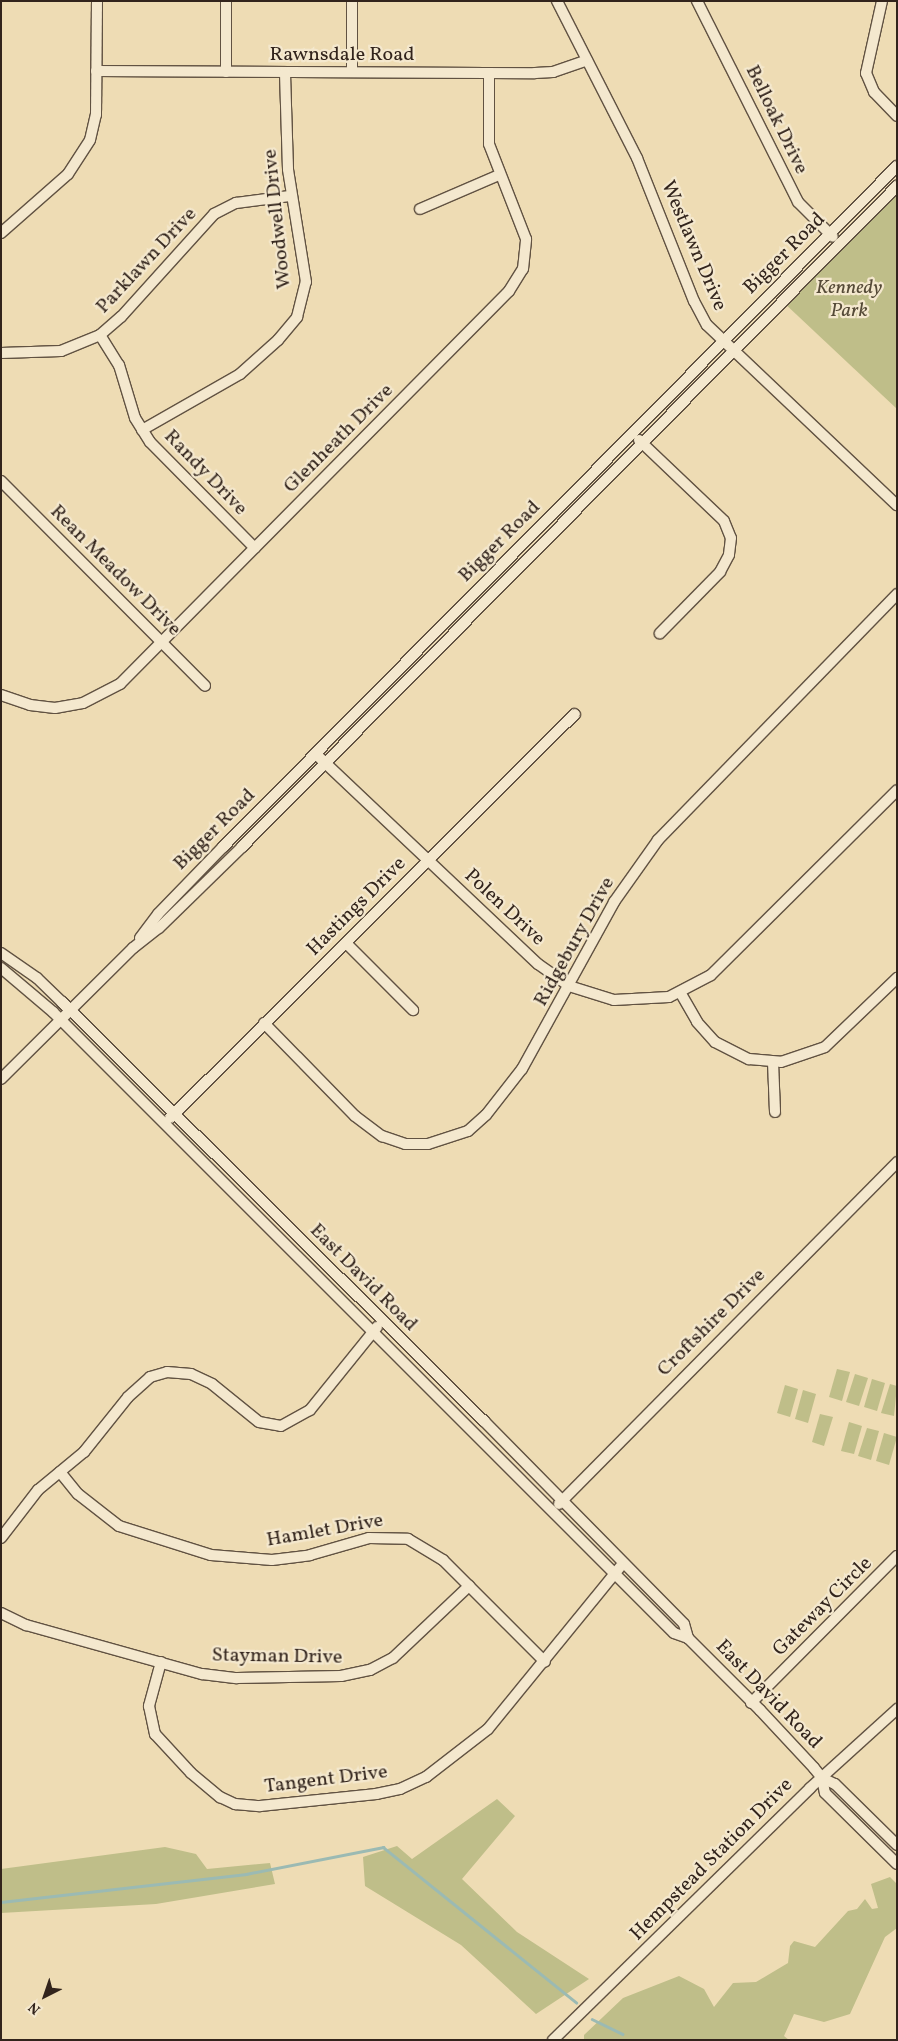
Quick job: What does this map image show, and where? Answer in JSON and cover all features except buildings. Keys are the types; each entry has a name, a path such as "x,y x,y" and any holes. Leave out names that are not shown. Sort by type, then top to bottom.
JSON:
{"street":[{"path":"1,233 68,174 84,152 96,115 97,1"},
{"path":"226,1 226,72"},
{"path":"352,1 352,72"},
{"name":"Westlawn Drive","path":"557,1 637,158 699,313 732,350 897,505"},
{"name":"Belloak Drive","path":"697,1 798,202 839,242"},
{"path":"882,1 866,73 874,92 897,116"},
{"name":"Rawnsdale Road","path":"96,71 553,72 586,60"},
{"name":"Woodwell Drive","path":"142,430 240,374 292,324 302,303 306,282 290,196 286,72"},
{"name":"Glenheath Drive","path":"1,696 43,708 83,703 120,684 516,282 525,260 526,239 488,144 489,73"},
{"name":"Bigger Road","path":"133,948 158,914 897,166"},
{"path":"420,208 499,175"},
{"name":"Bigger Road","path":"1,1079 133,948 159,928 642,443 839,242 897,186"},
{"name":"Parklawn Drive","path":"1,353 61,351 100,335 121,317 214,214 236,203 290,196"},
{"name":"Randy Drive","path":"100,335 119,365 132,409 142,430 157,451 255,548"},
{"path":"631,434 724,521 731,538 729,555 720,572 660,633"},
{"name":"Rean Meadow Drive","path":"1,481 205,686"},
{"name":"Ridgebury Drive","path":"264,1023 374,1132 405,1144 428,1144 457,1137 486,1114 522,1069 614,902 658,840 897,594"},
{"name":"Hastings Drive","path":"164,1124 575,714"},
{"name":"Polen Drive","path":"316,754 538,964 569,986 614,1000 653,1000 680,992 723,966 897,790"},
{"path":"346,942 413,1010"},
{"name":"East David Road","path":"1,953 37,978 563,1500 684,1624 688,1638"},
{"name":"East David Road","path":"1,968 60,1020 616,1572 674,1633 688,1638 822,1778 835,1784 897,1845"},
{"path":"680,992 697,1022 715,1042 744,1057 773,1062 796,1059 825,1047 897,978"},
{"path":"773,1062 775,1112"},
{"name":"Croftshire Drive","path":"553,1510 897,1162"},
{"path":"1,1538 38,1490 84,1452 128,1396 150,1377 167,1372 191,1374 212,1384 259,1422 281,1426 310,1410 382,1321"},
{"name":"Hamlet Drive","path":"60,1472 78,1494 119,1526 211,1555 256,1560 293,1558 369,1538 397,1537 432,1551 545,1662"},
{"name":"Gateway Circle","path":"752,1703 897,1556"},
{"name":"Tangent Drive","path":"161,1662 149,1706 151,1724 157,1738 197,1779 220,1797 235,1804 260,1806 376,1794 414,1784 488,1728 545,1662 624,1562"},
{"name":"Stayman Drive","path":"1,1613 26,1625 202,1674 237,1678 352,1675 393,1658 469,1586"},
{"name":"Hempstead Station Drive","path":"554,2040 822,1778 897,1709"},
{"name":"East David Road","path":"822,1778 824,1793 897,1864"}],"green space":[{"name":"Kennedy Park","path":"897,186 897,409 782,301"},
{"path":"837,1369 850,1372 842,1401 829,1397"},
{"path":"855,1374 868,1378 859,1406 846,1402"},
{"path":"872,1379 885,1383 877,1411 864,1407"},
{"path":"890,1384 897,1386 894,1416 881,1413"},
{"path":"785,1385 798,1389 790,1417 777,1413"},
{"path":"803,1390 816,1394 808,1423 795,1419"},
{"path":"820,1414 833,1417 824,1446 812,1442"},
{"path":"849,1422 862,1426 854,1454 841,1451"},
{"path":"867,1428 879,1431 871,1460 858,1456"},
{"path":"884,1433 897,1437 889,1465 876,1461"},
{"path":"497,1799 515,1816 462,1879 517,1932 589,1979 536,2014 461,1945 365,1886 363,1857 397,1846 412,1859"},
{"path":"165,1847 196,1854 207,1869 270,1863 275,1884 156,1904 1,1913 1,1869"},
{"path":"890,1877 897,1884 897,1928 885,1937 850,2014 824,2022 794,2014 784,2036 789,2040 584,2040 584,2035 623,1998 679,1976 704,1989 714,2007 733,1983 756,1982 788,1963 790,1946 794,1941 815,1947 848,1911 857,1909 865,1899 872,1909 878,1908 871,1884"}],"waterway":[{"path":"1,1902 246,1874 383,1847 576,2002"},
{"path":"592,2019 623,2034"}]}
